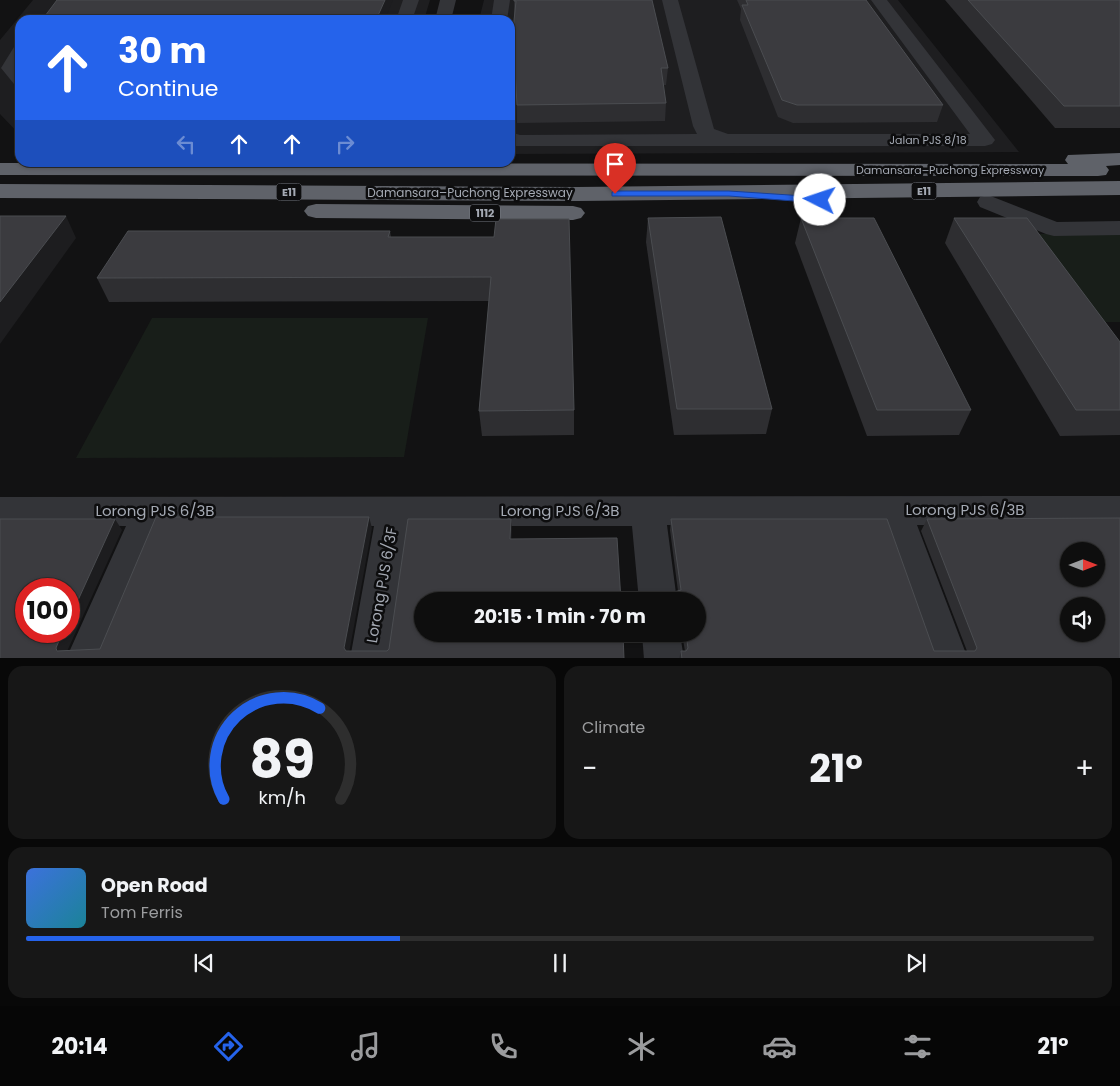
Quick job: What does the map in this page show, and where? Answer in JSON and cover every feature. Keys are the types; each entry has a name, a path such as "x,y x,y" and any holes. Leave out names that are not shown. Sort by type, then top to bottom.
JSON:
{"highway":[{"path":"0,157 15,157"},
{"path":"515,159 815,161 1120,159"},
{"name":"Damansara–Puchong Expressway","path":"0,170 1120,170"},
{"name":"Damansara–Puchong Expressway","path":"0,191 577,194 1120,188"},
{"path":"729,193 856,203 1120,201"},
{"name":"1112","path":"0,209 529,213 825,210 856,203"}],"street":[{"path":"406,15 411,0"},
{"path":"444,15 448,0"},
{"path":"500,15 502,0"},
{"path":"670,0 703,126"},
{"name":"Jalan PJS 8/18","path":"515,140 984,140 879,0"},
{"path":"15,60 10,68 15,74"},
{"name":"Jalan PJS 8/18","path":"656,141 679,136 703,126 706,133 726,141"},
{"path":"988,202 1054,229 1120,228"},
{"path":"894,510 948,658"},
{"name":"Lorong PJS 6/3B","path":"0,511 648,512 1120,510"},
{"path":"86,658 150,511"},
{"name":"Lorong PJS 6/3F","path":"370,658 394,512"},
{"path":"648,512 657,592"},
{"path":"662,642 664,658"}],"shaded area":[{"path":"33,0 430,0 426,15 21,15"},
{"path":"484,0 898,0 1019,152 515,154 515,15 480,15"},
{"path":"15,22 15,130 0,114 0,40"},
{"path":"1020,234 1120,234 1120,322 1083,322"},
{"path":"152,318 428,318 404,457 76,458"}],"building":[{"path":"57,0 385,0 378,15 46,15"},
{"path":"652,0 668,68 661,68 666,103 517,105 515,69 516,1 514,1"},
{"path":"746,0 866,0 943,105 797,105 782,100 742,5 748,5"},
{"path":"968,0 1120,0 1120,106 1064,106"},
{"path":"0,216 66,216 0,302"},
{"path":"721,217 772,409 677,409 648,218"},
{"path":"801,218 874,218 971,410 877,410"},
{"path":"954,218 1027,218 1120,342 1120,410 1076,410"},
{"path":"496,219 569,219 574,410 479,411 491,277 97,278 128,231 390,231 388,237 494,237"},
{"path":"156,517 369,517 344,648 346,651 387,651 389,649 408,519 511,519 510,539 617,538 620,592 414,592 414,642 623,642 624,658 0,658 0,519 115,519 80,596 80,578 15,578 15,643 58,643 57,651 100,649"},
{"path":"1120,518 1120,658 682,658 681,651 686,651 688,648 687,642 706,642 706,592 674,592 681,590 671,519 887,519 934,651 975,651 977,648 927,519"}],"route":[{"path":"615,194 729,193 820,200"}]}
